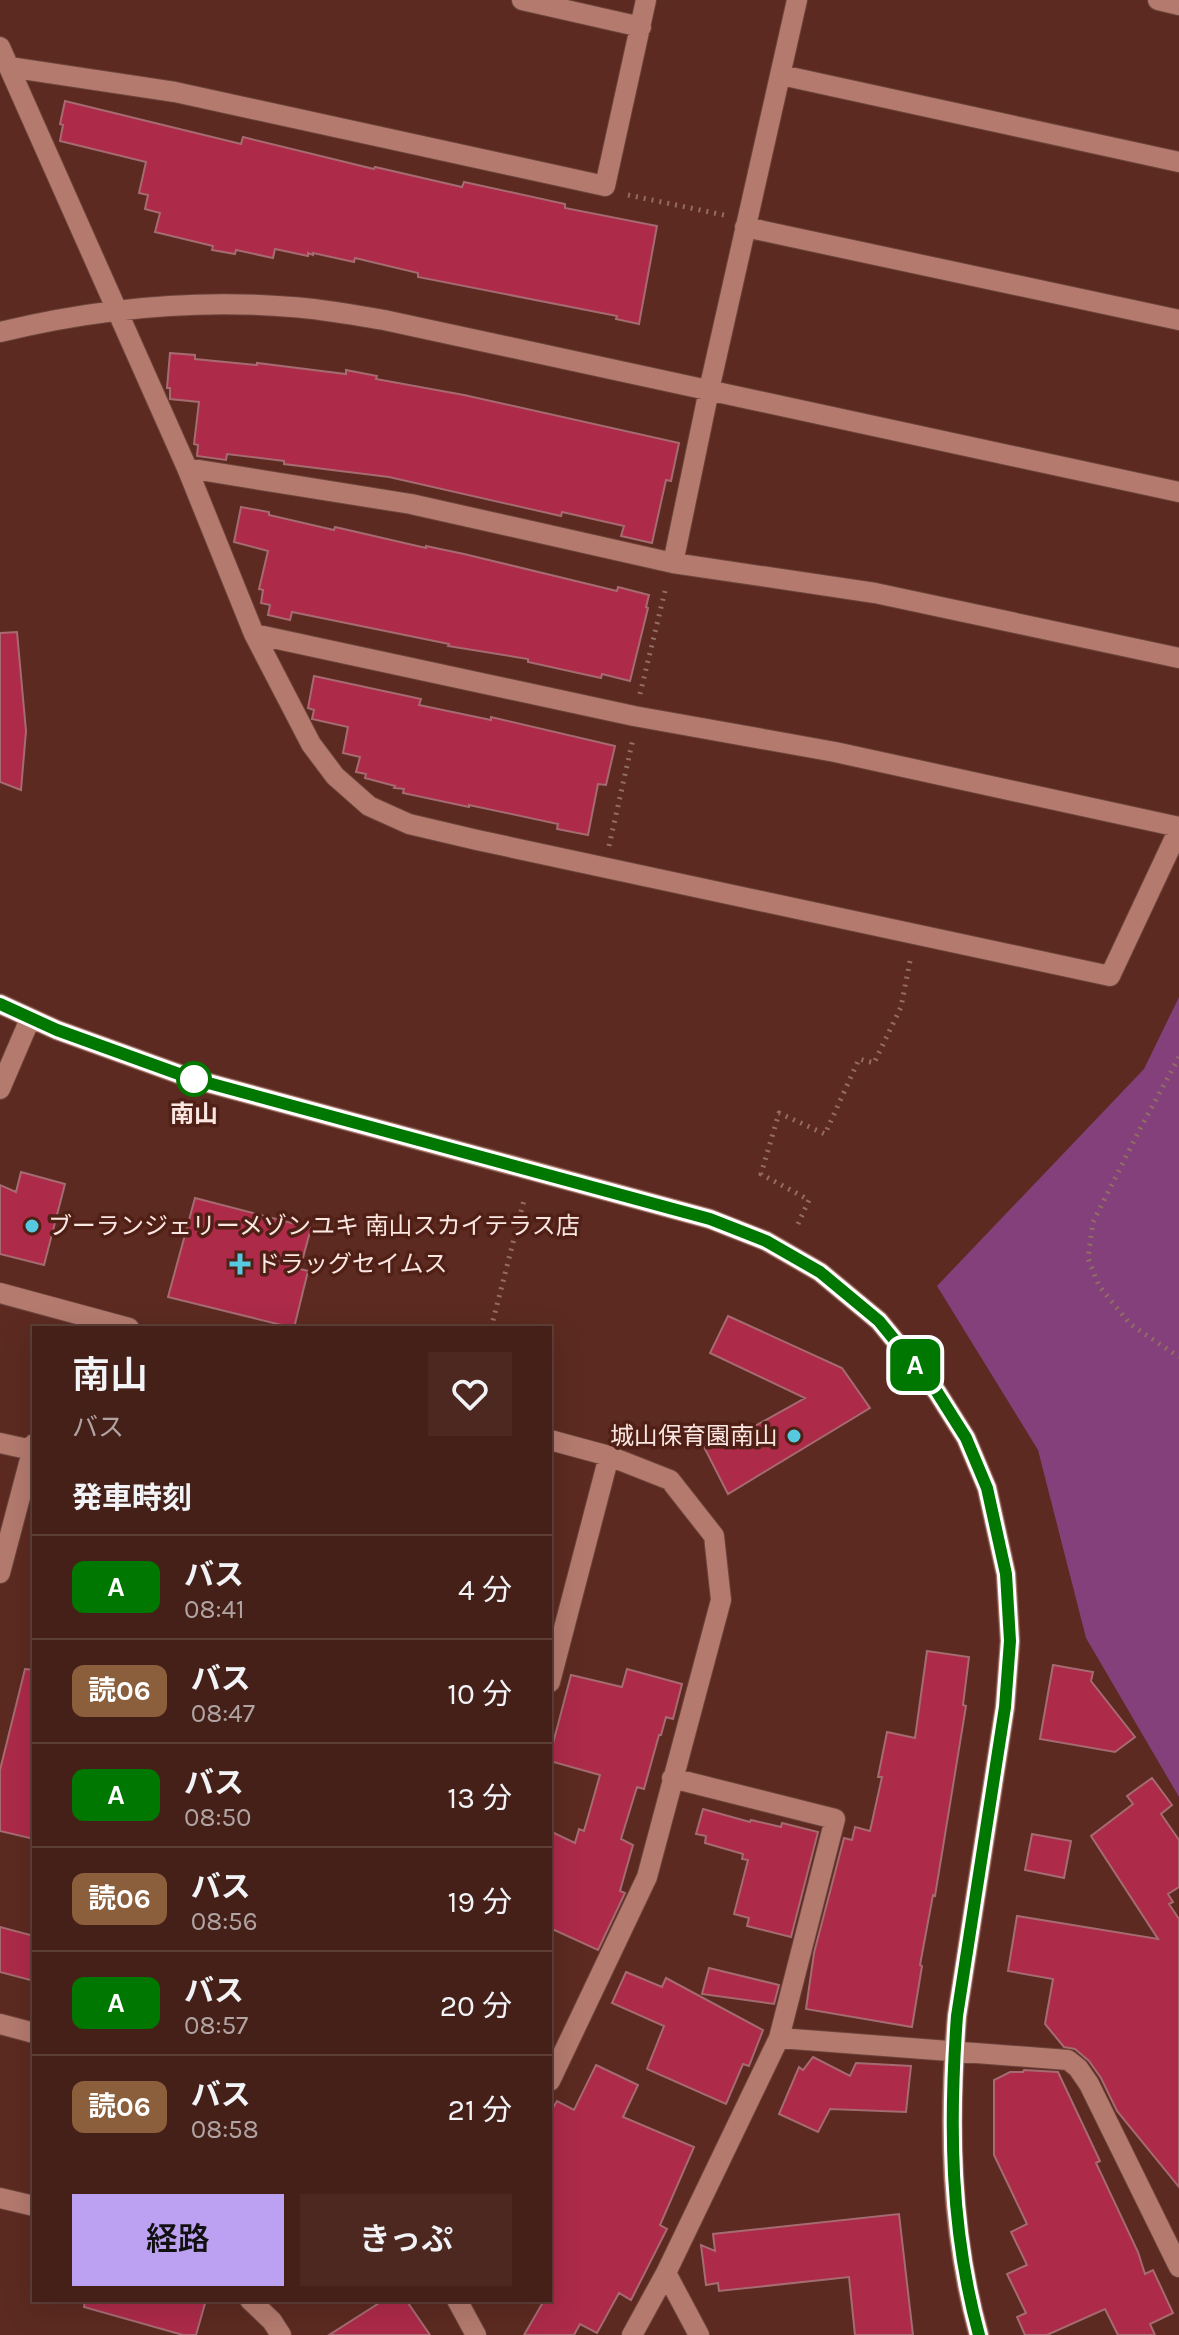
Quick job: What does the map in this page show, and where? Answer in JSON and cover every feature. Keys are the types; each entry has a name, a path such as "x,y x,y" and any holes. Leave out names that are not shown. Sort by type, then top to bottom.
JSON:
{"street":[{"path":"522,0 641,27"},
{"path":"9,67 175,92 605,186 646,0"},
{"path":"673,563 797,0"},
{"path":"1158,0 1179,5"},
{"path":"0,47 187,468 254,634 311,744 335,776 369,806 409,824 1110,976 1179,828 835,752 634,716 254,634"},
{"path":"781,75 1179,162"},
{"path":"745,227 1179,320"},
{"path":"0,332 42,322 117,311 214,305 308,309 384,320 1179,492"},
{"path":"187,468 411,504 673,563 875,593 1179,658"},
{"path":"0,1004 117,1053 190,1078 710,1219 766,1241 820,1272 879,1321 937,1392 966,1438 987,1488 1006,1574 1010,1641 1005,1707 954,2052 952,2167 958,2234 979,2335"},
{"path":"0,1089 30,1019"},
{"path":"0,1293 67,1320 114,1326"},
{"path":"552,1441 609,1456 670,1480 714,1536 721,1600 647,1877 552,2077"},
{"path":"0,1443 32,1447"},
{"path":"0,1573 32,1451"},
{"path":"552,1674 609,1456"},
{"path":"632,2335 666,2273 779,2038 835,1819 672,1778"},
{"path":"0,2024 32,2032"},
{"path":"779,2038 1068,2060 1089,2084 1179,2267"},
{"path":"0,2198 32,2206"},
{"path":"666,2273 699,2335"},
{"path":"252,2302 272,2321 281,2335"},
{"path":"458,2302 476,2335"}],"path":[{"path":"605,186 625,194 728,216 745,227"},
{"path":"646,673 673,563"},
{"path":"605,867 633,737"},
{"path":"798,1224 809,1200 761,1174 779,1113 825,1134 859,1059 874,1063 901,1007 913,935"},
{"path":"1179,1057 1093,1222 1088,1258 1099,1286 1130,1324 1179,1357"},
{"path":"492,1326 524,1200"}],"shaded area":[{"path":"1179,997 1179,1797 1086,1638 1038,1450 937,1286 1144,1069"}],"building":[{"path":"65,101 241,144 243,137 374,169 462,187 464,182 565,204 565,208 657,226 639,324 616,319 617,316 418,277 418,273 355,258 354,262 275,249 273,258 236,250 235,254 155,232 160,213 145,209 148,195 139,193 146,162 60,141"},
{"path":"170,353 195,355 195,359 346,374 346,370 679,443 671,481 666,480 652,543 621,536 624,526 562,512 561,516 389,477 227,454 226,460 197,456 198,445 194,444 199,402 170,399 170,388 167,388"},
{"path":"241,507 334,530 335,527 617,591 618,587 649,595 630,681 602,674 601,678 528,662 528,659 448,646 292,612 290,620 268,615 270,605 261,603 263,590 259,589 268,551 234,542"},
{"path":"17,632 26,731 21,790 0,782 0,633"},
{"path":"314,676 421,699 419,705 491,720 491,717 615,746 606,785 598,784 588,835 557,829 558,824 403,793 404,789 365,778 366,774 356,772 360,757 343,753 348,727 312,719 314,710 308,708"},
{"path":"21,1172 65,1184 44,1265 0,1254 0,1185 16,1192"},
{"path":"195,1198 311,1228 300,1269 308,1271 294,1326 168,1297"},
{"path":"728,1316 842,1368 870,1408 728,1494 704,1447 726,1434 730,1440 805,1398 710,1353"},
{"path":"927,1651 969,1657 963,1705 966,1706 912,2027 806,2009 814,1953 844,1838 852,1840 855,1827 870,1831 882,1777 878,1777 887,1732 915,1738"},
{"path":"1053,1665 1093,1672 1091,1681 1135,1737 1115,1752 1040,1739"},
{"path":"25,1669 32,1670 32,1839 0,1831 0,1770"},
{"path":"627,1669 682,1684 673,1719 666,1717 659,1735 644,1789 637,1787 621,1839 633,1845 620,1891 625,1893 598,1950 552,1929 552,1832 575,1843 579,1829 584,1831 600,1775 552,1762 552,1747 571,1675 622,1687"},
{"path":"1152,1778 1172,1805 1161,1814 1179,1840 1179,1887 1168,1894 1173,1902 1169,1904 1179,1919 1179,2187 1117,2111 1089,2061 1075,2049 1064,2047 1045,2024 1053,1979 1008,1971 1017,1916 1158,1939 1091,1836 1133,1804 1127,1796"},
{"path":"703,1809 750,1822 781,1827 782,1823 818,1832 791,1937 747,1926 749,1918 734,1914 748,1860 742,1859 743,1854 705,1843 706,1836 696,1834"},
{"path":"1032,1834 1071,1841 1064,1878 1025,1870"},
{"path":"0,1927 32,1935 32,1980 0,1972"},
{"path":"709,1968 779,1985 774,2004 702,1994"},
{"path":"626,1972 662,1987 666,1978 763,2030 749,2066 743,2064 726,2104 647,2069 664,2026 612,2003"},
{"path":"813,2057 850,2076 856,2063 911,2066 906,2112 830,2109 818,2132 779,2114 799,2067 803,2070"},
{"path":"596,2065 638,2085 623,2117 694,2147 660,2225 667,2229 631,2300 619,2293 597,2333 580,2324 574,2335 524,2335 541,2302 552,2302 552,2110 557,2101 574,2110"},
{"path":"1010,2072 1058,2072 1100,2161 1096,2163 1138,2252 1145,2274 1153,2270 1173,2313 1150,2324 1155,2335 1118,2335 1105,2309 1047,2335 1025,2335 1017,2317 1026,2313 1007,2274 1027,2265 1011,2232 1027,2224 994,2155 994,2080"},
{"path":"899,2214 913,2335 855,2335 849,2277 719,2291 718,2283 706,2285 701,2245 715,2251 713,2234"},
{"path":"85,2302 205,2302 196,2335 183,2335 84,2307"},
{"path":"381,2302 407,2302 430,2335 329,2335"}],"bus line":[{"name":"A","path":"0,1004 57,1030 190,1078 710,1219 766,1241 820,1272 879,1321 937,1392 966,1438 987,1488 1006,1574 1010,1641 1005,1707 954,2052 952,2167 958,2234 979,2335"}],"place":[{"name":"南山","path":"194,1079"},
{"name":"ブーランジェリーメゾンユキ 南山スカイテラス店","path":"32,1226"},
{"name":"ドラッグセイムス","path":"240,1264"},
{"name":"城山保育園南山","path":"794,1436"}]}
